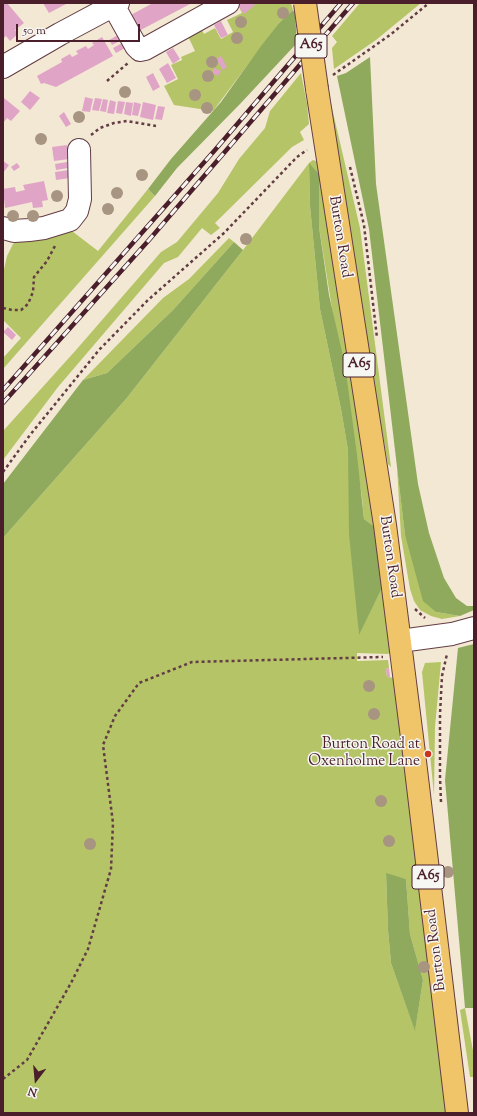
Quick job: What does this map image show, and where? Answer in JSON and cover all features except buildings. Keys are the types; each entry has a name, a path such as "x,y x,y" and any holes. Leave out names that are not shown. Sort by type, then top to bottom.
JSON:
{"main road":[{"name":"Burton Road","path":"305,3 325,82 325,145 384,517 457,1113"}],"street":[{"path":"3,67 114,4 136,46 140,50 145,49 228,3"},
{"path":"7,234 44,228 58,233 77,212 80,199 79,150"},
{"path":"401,648 474,628"}],"path":[{"path":"325,82 390,35 429,3"},
{"path":"107,81 129,61"},
{"path":"79,150 85,140 100,128 114,123 127,121 156,126"},
{"path":"3,472 99,350 126,322 148,300 224,233 297,157 310,149 325,145"},
{"path":"3,308 20,310 28,304 33,292 34,277 47,261 58,233"},
{"path":"3,1079 27,1060 71,983 88,949 111,869 113,823 103,745 115,716 139,683 192,662 401,648"}],"green space":[{"path":"237,3 291,3 293,10 279,23 213,111 174,105 164,86 178,79 171,65 182,60 181,57 195,51 185,30 198,22 204,34 215,28 221,39 233,32 227,20 242,13"},
{"path":"360,3 421,3 376,40 334,69 332,48 337,42 332,36"},
{"path":"293,10 295,14 297,43 177,168 155,196 148,189 171,159 221,102 279,23"},
{"path":"370,57 376,184 418,484 429,533 444,578 456,598 467,606 474,606 474,610 460,616 436,612 423,601 405,535 369,229 337,76 346,73"},
{"path":"301,73 309,124 300,132 304,140 292,147 215,223 220,228 211,235 202,228 178,257 164,263 58,387 3,460 3,431 161,252 177,242 218,193 239,159 265,128 270,111"},
{"path":"328,104 331,104 360,228 391,467 388,464 360,309"},
{"path":"313,160 319,162 375,527 364,519 362,497 319,227 319,174 309,164 310,206 320,309 348,450 359,634 383,586 391,651 388,654 357,653 357,661 388,660 389,668 386,669 387,677 396,678 448,1113 3,1113 3,538 126,399 309,163","holes":["386,874 406,879 410,934 423,980 415,1030 391,963 388,930"]},
{"path":"309,163 319,174 319,227 329,295 345,365 364,519 375,527 383,586 359,635 349,534 348,450 320,309 310,206"},
{"path":"148,189 155,196 3,369 3,358 21,338 3,320 3,274 7,256 13,244 19,240 68,228 98,251"},
{"path":"229,238 234,242 173,310 107,373 83,380 163,298 189,279"},
{"path":"234,242 243,250 126,399 3,538 3,484 83,380 107,373 173,310"},
{"path":"397,467 405,535 436,612 460,616 442,619 431,616 420,610 414,601 410,589 401,536"},
{"path":"474,644 474,1008 465,1008 445,780 458,648"},
{"path":"441,662 435,727 434,795 422,672 425,663"},
{"path":"386,873 406,879 410,934 423,980 415,1031 391,963"},
{"path":"465,1008 474,1056 474,1077 470,1077 460,1010"}],"railway":[{"path":"3,390 215,150 341,3"},
{"path":"3,403 149,240 353,3"}],"place":[{"name":"Burton Road at Oxenholme Lane","path":"428,754"}]}
